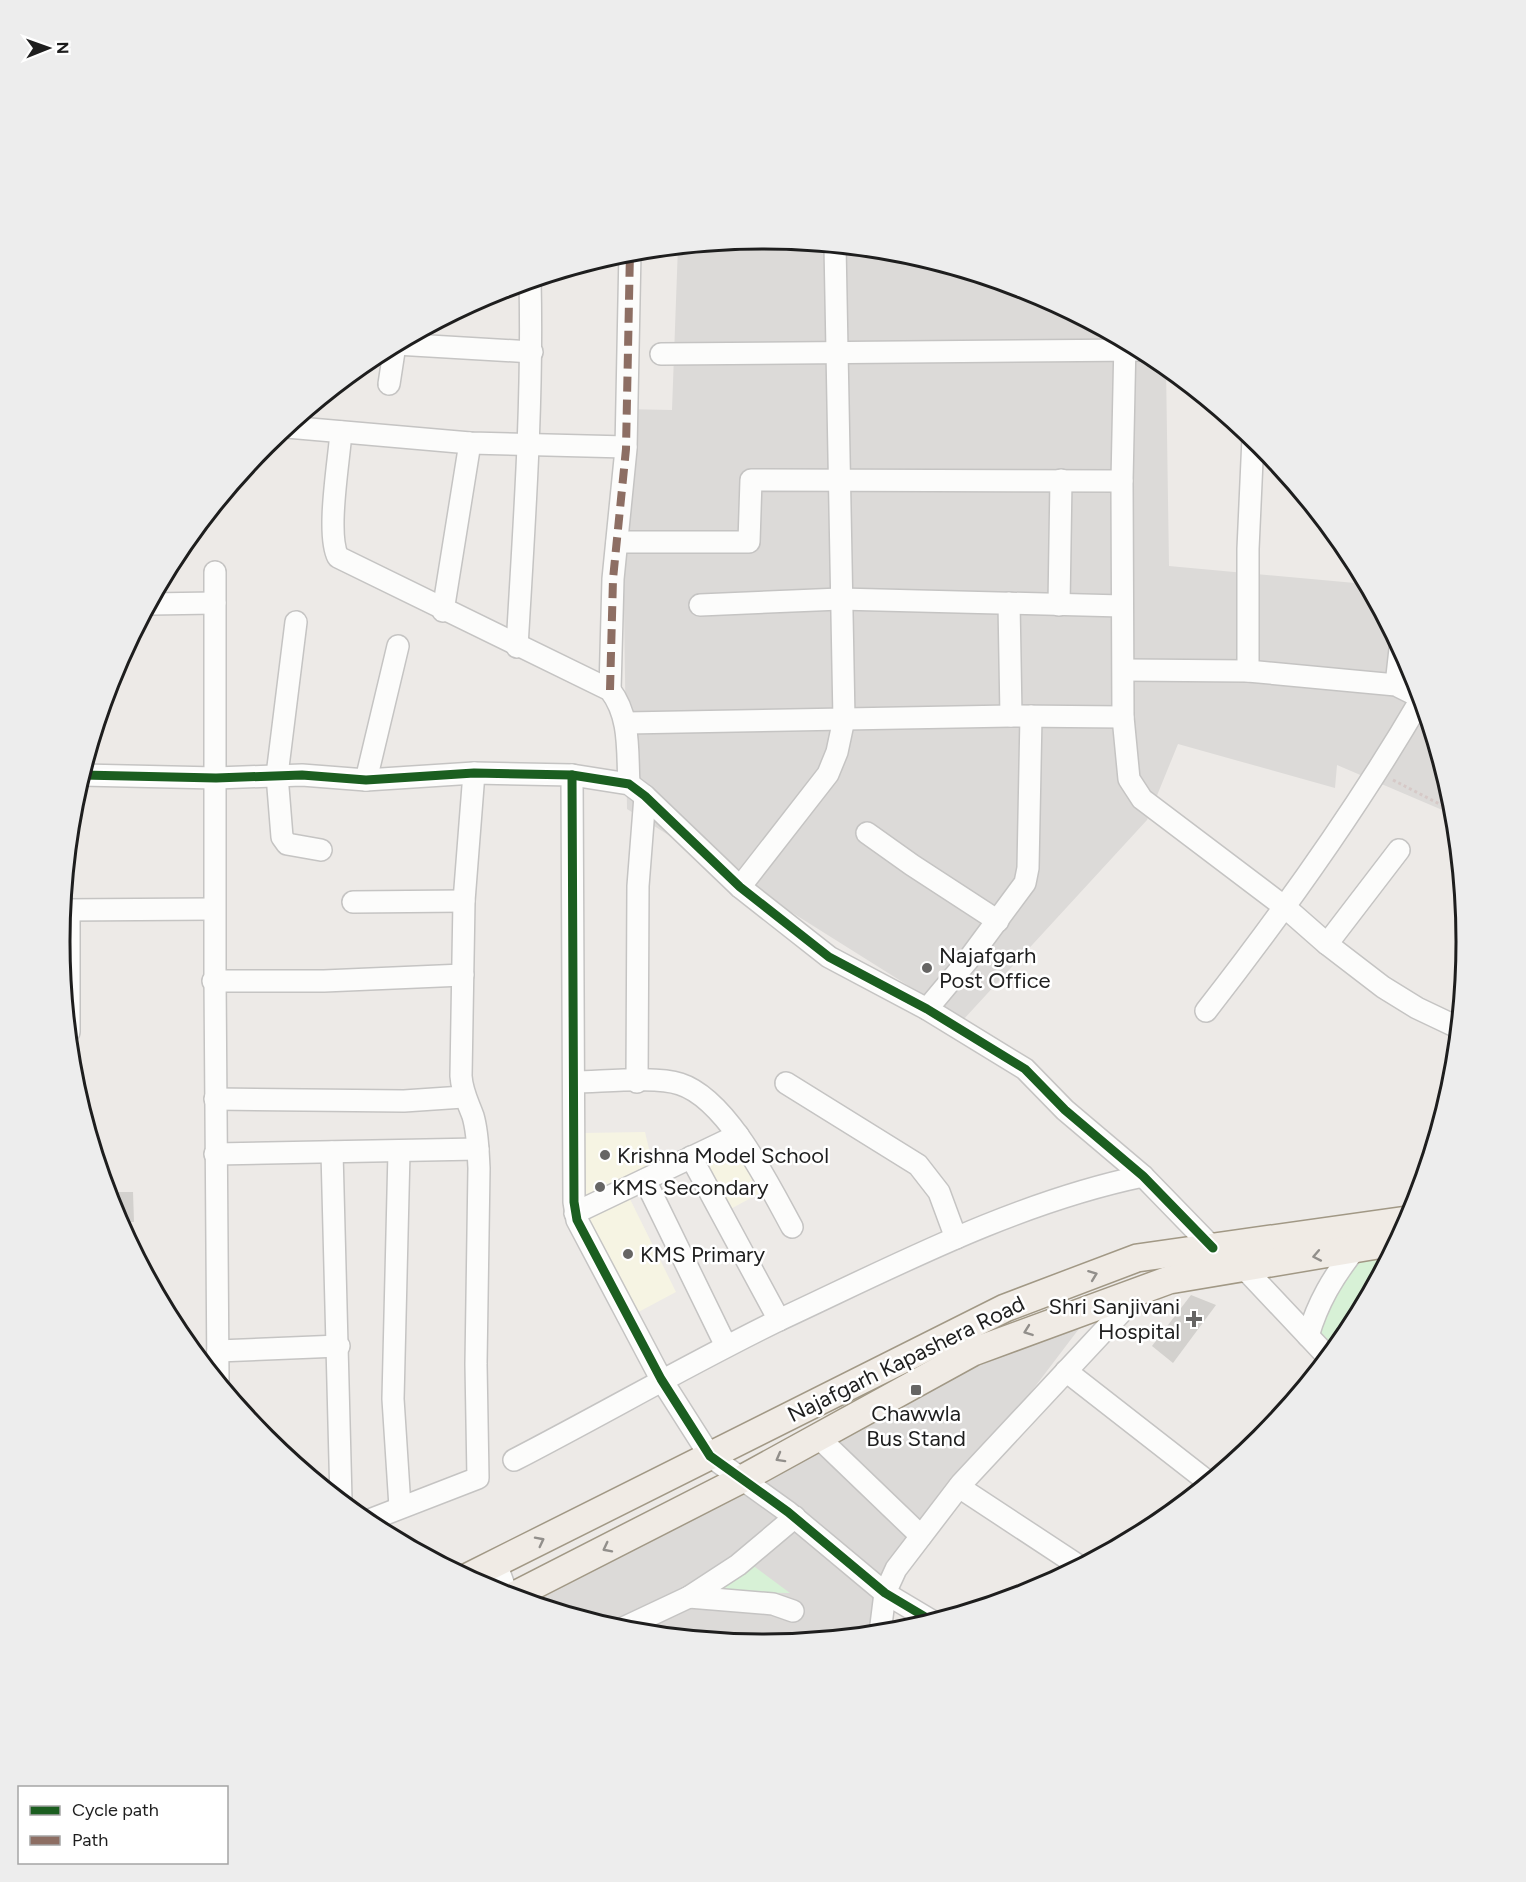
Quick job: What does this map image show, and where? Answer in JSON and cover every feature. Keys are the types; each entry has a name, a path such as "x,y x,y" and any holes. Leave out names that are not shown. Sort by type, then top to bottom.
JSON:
{"main road":[{"name":"Najafgarh Kapashera Road","path":"478,1572 1005,1308 1137,1258 1396,1222"},
{"name":"Najafgarh Kapashera Road","path":"523,1591 742,1479 973,1352 1168,1280 1245,1269 1386,1244"}],"street":[{"path":"740,886 828,774 837,752 844,719 835,252"},
{"path":"610,690 617,542 626,447 630,262"},
{"path":"518,647 529,446 532,352 530,289"},
{"path":"411,345 532,352"},
{"path":"661,354 1119,347"},
{"path":"1130,354 1122,481 1122,606 1123,717 1130,779 1138,794 1286,908 1327,944 1383,987 1451,1025"},
{"path":"389,384 393,356"},
{"path":"298,428 470,443 626,447"},
{"path":"341,432 333,524 334,549 338,557 444,611 610,690 618,702 626,723 637,790 637,1082"},
{"path":"444,611 470,443"},
{"path":"1248,671 1248,549 1252,450"},
{"path":"617,542 749,542 751,480 1122,481"},
{"path":"1059,604 1061,480"},
{"path":"215,572 216,778 213,981 218,1368"},
{"path":"699,606 840,599 1122,606"},
{"path":"158,604 215,603"},
{"path":"927,1009 998,921 1025,883 1028,868 1021,716 1009,603"},
{"path":"296,622 277,776 284,842 321,850"},
{"path":"366,780 398,646"},
{"path":"1396,685 1398,666"},
{"path":"1124,670 1248,671 1396,685 1409,692"},
{"path":"1206,1011 1286,908 1378,773 1415,707"},
{"path":"626,723 1021,716 1123,717"},
{"path":"91,775 216,778 277,776 366,780 474,773 572,775 637,790 740,886 829,957 927,1009 1025,1069 1065,1110 1143,1176 1213,1248"},
{"path":"378,1517 478,1478 476,1364 478,1149 472,1116 463,1097 461,1076 465,901 474,773"},
{"path":"572,775 575,1213 661,1379 710,1456 795,1518 885,1593 921,1615"},
{"path":"867,832 912,866 998,921"},
{"path":"1327,944 1399,850"},
{"path":"353,902 465,901"},
{"path":"71,910 213,909"},
{"path":"213,981 324,981 463,975"},
{"path":"574,1082 679,1083 690,1089 710,1104 738,1135 792,1227"},
{"path":"786,1083 918,1165 939,1192 956,1238"},
{"path":"214,1100 404,1101 463,1097"},
{"path":"575,1213 738,1135"},
{"path":"215,1154 478,1149"},
{"path":"332,1152 339,1346 341,1490"},
{"path":"399,1152 393,1399 400,1508"},
{"path":"690,1157 779,1320"},
{"path":"514,1460 726,1346 956,1238 1101,1185 1143,1176"},
{"path":"645,1180 726,1346"},
{"path":"1308,1336 1318,1304 1331,1280 1355,1249"},
{"path":"1245,1269 1321,1350"},
{"path":"881,1623 885,1593 896,1569 959,1487 1143,1289"},
{"path":"218,1351 339,1346"},
{"path":"1066,1371 1202,1477"},
{"path":"818,1437 921,1536"},
{"path":"959,1487 1071,1561"},
{"path":"637,1622 689,1597 738,1565 795,1518"},
{"path":"496,1563 503,1583"},
{"path":"689,1597 773,1604 793,1611"}],"path":[{"path":"1378,773 1442,805"}],"shaded area":[{"path":"763,248 853,254 942,272 986,285 1069,320 1109,341 1166,378 1169,566 1356,583 1403,676 1419,718 1443,810 1337,765 1335,788 1178,744 1147,820 963,1020 627,809 621,409 672,410 678,254"},
{"name":"KMS Secondary","path":"645,1132 653,1166 583,1208 582,1133"},
{"path":"741,1138 762,1192 725,1212 696,1158"},
{"name":"KMS Primary","path":"626,1191 676,1292 631,1316 579,1216"},
{"path":"1091,1301 1097,1305 899,1566 884,1622 808,1632 763,1634 718,1632 673,1628 628,1620 536,1595"}],"green space":[{"path":"1381,1250 1363,1287 1322,1349 1310,1335 1351,1254"},
{"path":"747,1561 790,1593 700,1591"}],"building":[{"path":"118,1192 133,1192 134,1222 131,1222"},
{"path":"1191,1295 1216,1305 1173,1363 1152,1346"}],"marked path":[{"path":"610,690 613,579 626,449 630,262"}],"cycle path":[{"path":"91,775 216,778 302,775 366,780 474,773 572,775 629,784 645,796 740,887 829,957 927,1009 1025,1069 1065,1110 1143,1176 1213,1248"},
{"path":"572,775 574,1202 577,1220 661,1379 710,1456 788,1512 885,1593 921,1615"}],"place":[{"name":"Najafgarh Post Office","path":"927,968"},
{"name":"Krishna Model School","path":"605,1155"},
{"name":"KMS Secondary","path":"600,1187"},
{"name":"KMS Primary","path":"628,1254"},
{"name":"Shri Sanjivani Hospital","path":"1194,1319"},
{"name":"Chawwla Bus Stand","path":"916,1390"}]}
